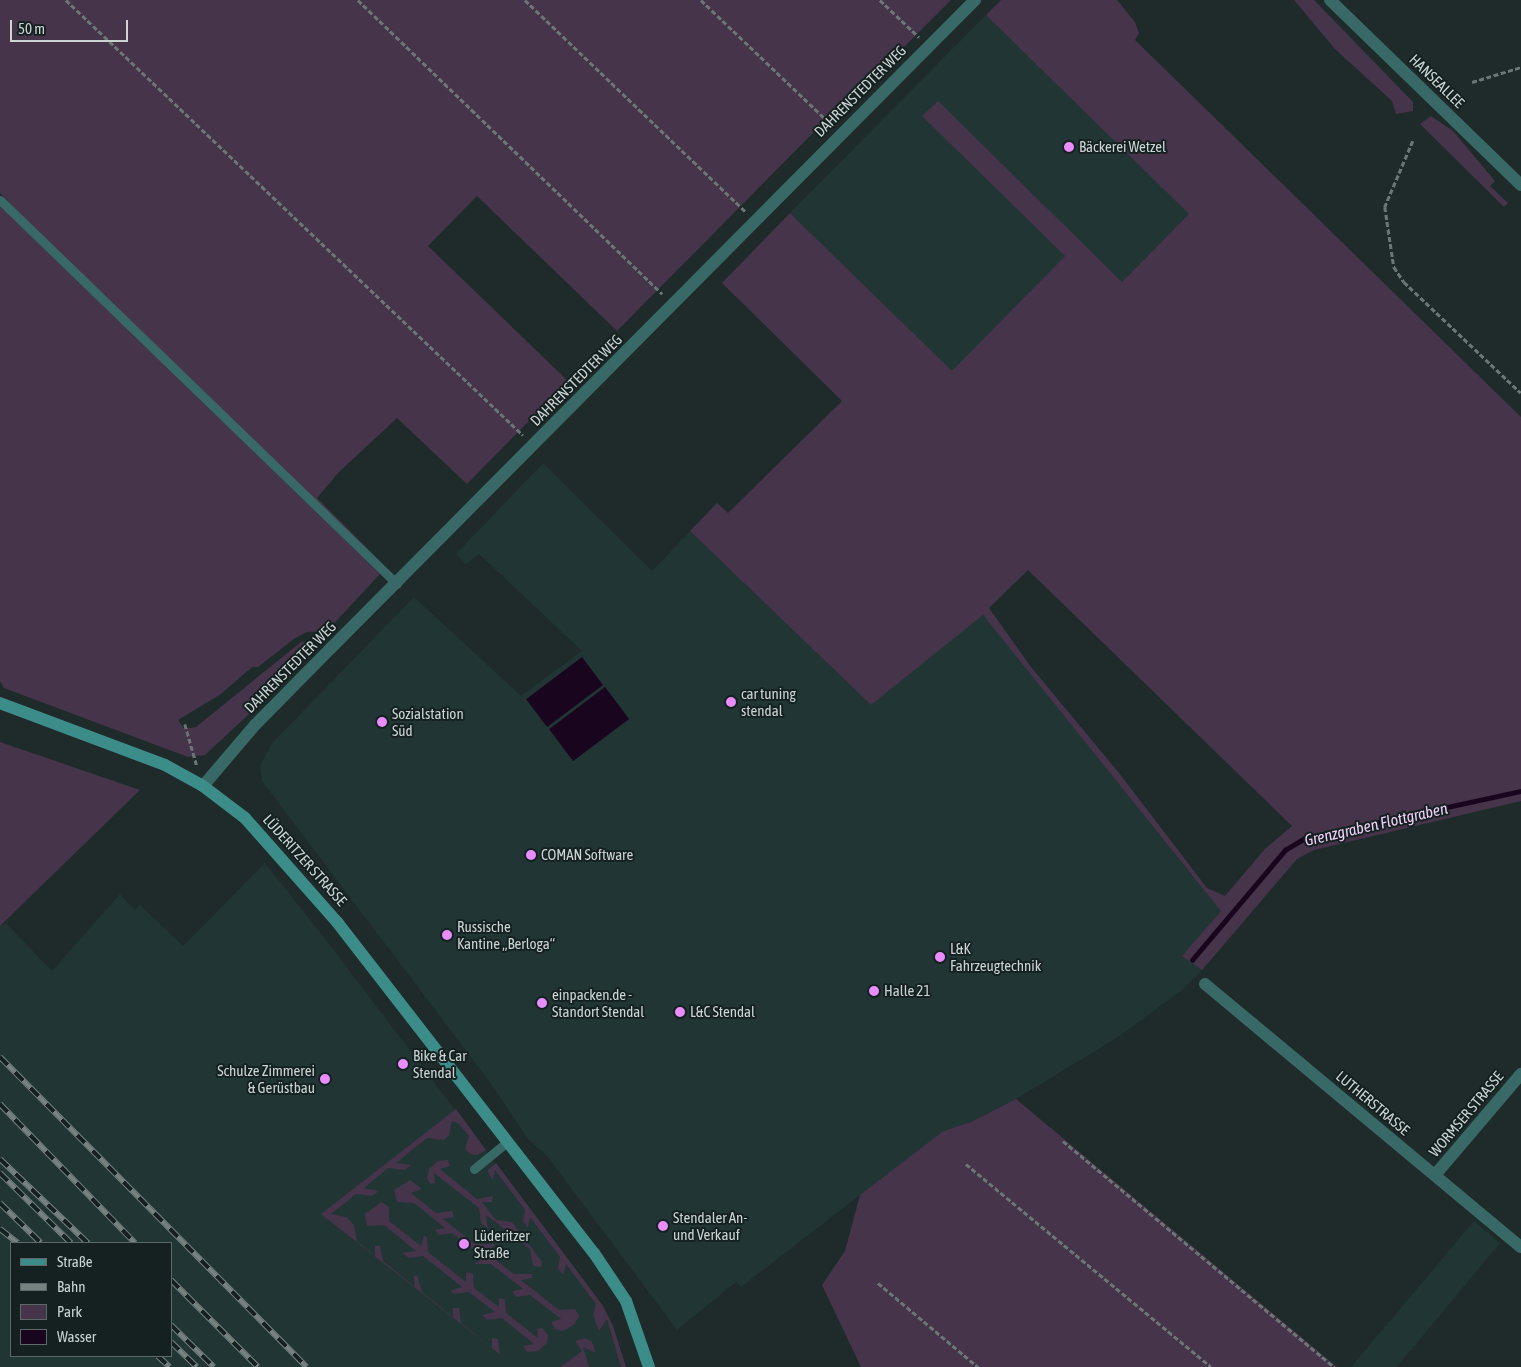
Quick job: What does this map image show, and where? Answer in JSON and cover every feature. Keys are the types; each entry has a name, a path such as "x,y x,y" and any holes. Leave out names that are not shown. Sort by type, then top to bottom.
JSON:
{"main road":[{"name":"LÜDERITZER STRASSE","path":"0,703 138,754 203,786 245,818 308,886 615,1282 634,1320 649,1367"}],"street":[{"name":"DAHRENSTEDTER WEG","path":"203,786 255,726 534,446 927,46 975,0"},
{"name":"HANSEALLEE","path":"1330,0 1521,185"},
{"name":"LUTHERSTRASSE","path":"1205,984 1521,1247"},
{"name":"WORMSER STRASSE","path":"1435,1175 1521,1074"}],"lane":[{"path":"0,200 397,584"},
{"path":"474,1168 507,1142"}],"path":[{"path":"66,0 534,446"},
{"path":"358,0 673,304"},
{"path":"525,0 754,221"},
{"path":"701,0 840,134"},
{"path":"880,0 927,46"},
{"path":"1472,82 1521,67"},
{"path":"1413,141 1385,207 1394,267 1404,282 1521,393"},
{"path":"185,724 198,768"},
{"path":"1063,1141 1334,1367"},
{"path":"966,1164 1211,1367"},
{"path":"878,1283 978,1367"}],"shaded area":[{"path":"986,15 1190,213 1122,282 937,102 923,116 1065,256 952,372 790,213"},
{"path":"543,463 652,571 690,531 871,705 983,614 1221,911 1183,956 1202,970 1181,991 1115,1039 1016,1099 971,1122 943,1131 741,1287 736,1282 677,1330 548,1157 528,1139 492,1085 262,781 260,766 273,742 414,597 521,696 582,651 479,554 466,564 456,554"},
{"path":"265,863 326,940 588,1285 613,1326 626,1367 0,1367 0,926 6,923 52,971 120,894 135,910 140,905 183,946"},
{"path":"1474,1221 1500,1243 1397,1367 1351,1367"}],"green space":[{"path":"0,0 951,0 894,57 891,54 617,331 477,196 428,246 568,381 467,484 397,418 339,472 317,498 385,566 66,261 0,193"},
{"path":"1001,0 1117,0 1135,22 1139,33 1135,40 1521,417 1521,801 1314,850 1297,859 1202,970 1182,956 1221,911 983,615 871,705 690,531 717,503 728,513 842,401 722,283 790,213 952,371 1065,256 922,116 938,101 1122,282 1189,214 986,15","holes":["1028,570 1292,826 1265,849 1225,896 1207,888 1119,773 1031,667 989,608"]},
{"path":"1294,0 1314,0 1413,102 1413,111 1396,114 1392,101 1335,49"},
{"path":"1431,116 1453,131 1495,181 1490,186 1508,203 1504,207 1420,124"},
{"path":"0,206 380,574 327,631 307,632 295,638 258,667 252,667 221,694 178,720 184,729 196,727 301,642 311,641 285,668 263,701 205,755 188,757 4,688 0,681"},
{"path":"0,742 140,790 0,926"},
{"path":"1016,1099 1337,1367 861,1367 822,1285 845,1251 860,1195 943,1131 971,1122"},
{"path":"456,1109 486,1150 477,1155 470,1154 465,1149 469,1136 458,1123 452,1121 449,1135 444,1140 427,1138 396,1163 411,1165 405,1170 388,1168 364,1188 379,1191 372,1196 356,1194 331,1214 346,1217 354,1225 357,1241 375,1256 375,1246 380,1246 383,1261 415,1287 414,1277 417,1275 422,1292 453,1317 453,1308 459,1308 461,1323 492,1348 492,1338 498,1339 500,1354 516,1367 321,1214"},
{"path":"448,1160 450,1166 440,1169 477,1199 493,1196 492,1202 482,1202 496,1220 512,1222 542,1262 541,1267 533,1266 530,1249 486,1215 488,1229 481,1223 479,1208 434,1173 435,1183 430,1184 427,1178 429,1169 438,1161"},
{"path":"496,1163 603,1306 613,1326 626,1367 621,1367 607,1319 599,1331 593,1315 596,1304 566,1264 563,1275 558,1268 560,1257 530,1217 528,1228 523,1221 525,1210 495,1170 493,1180 489,1175 488,1170"},
{"path":"410,1180 422,1189 411,1193 436,1213 452,1211 454,1217 443,1219 475,1244 494,1244 494,1247 482,1249 514,1274 532,1274 532,1278 521,1280 559,1310 575,1309 579,1316 574,1325 563,1331 555,1329 551,1322 561,1319 530,1295 516,1297 512,1291 523,1289 491,1264 474,1264 484,1258 452,1233 439,1235 435,1230 445,1228 414,1203 397,1202 394,1190"},
{"path":"381,1202 389,1207 389,1221 421,1246 424,1235 427,1238 428,1252 466,1282 466,1272 473,1274 474,1288 499,1307 499,1298 505,1299 506,1313 538,1338 537,1329 542,1328 548,1335 547,1343 538,1351 527,1352 523,1346 534,1344 502,1318 487,1320 482,1315 495,1312 469,1292 454,1294 450,1291 462,1287 423,1256 409,1258 402,1253 416,1251 384,1225 367,1226 365,1214"},
{"path":"585,1338 592,1342 596,1353 583,1347 589,1367 560,1367 582,1351 575,1341"}],"water":[{"path":"582,657 603,685 547,727 526,699"},
{"path":"605,687 629,719 573,761 549,729"}],"waterway":[{"name":"Grenzgraben Flottgraben","path":"1192,960 1285,850 1305,838 1521,791"}],"railway":[{"path":"0,1057 307,1367"},
{"path":"0,1104 134,1242"},
{"path":"0,1159 87,1242"},
{"path":"0,1173 70,1242"},
{"path":"0,1203 40,1242"},
{"path":"0,1229 17,1242"},
{"path":"172,1281 258,1367"},
{"path":"172,1326 214,1367"},
{"path":"172,1343 197,1367"},
{"path":"159,1357 170,1367"}],"place":[{"name":"Bäckerei Wetzel","path":"1069,147"},
{"name":"car tuning stendal","path":"731,702"},
{"name":"Sozialstation Süd","path":"382,722"},
{"name":"COMAN Software","path":"531,855"},
{"name":"Russische Kantine „Berloga“","path":"447,935"},
{"name":"L&K Fahrzeugtechnik","path":"940,957"},
{"name":"Halle 21","path":"874,991"},
{"name":"einpacken.de - Standort Stendal","path":"542,1003"},
{"name":"L&C Stendal","path":"680,1012"},
{"name":"Bike & Car Stendal","path":"403,1064"},
{"name":"Schulze Zimmerei & Gerüstbau","path":"325,1079"},
{"name":"Stendaler An- und Verkauf","path":"663,1226"},
{"name":"Lüderitzer Straße","path":"464,1244"}]}
